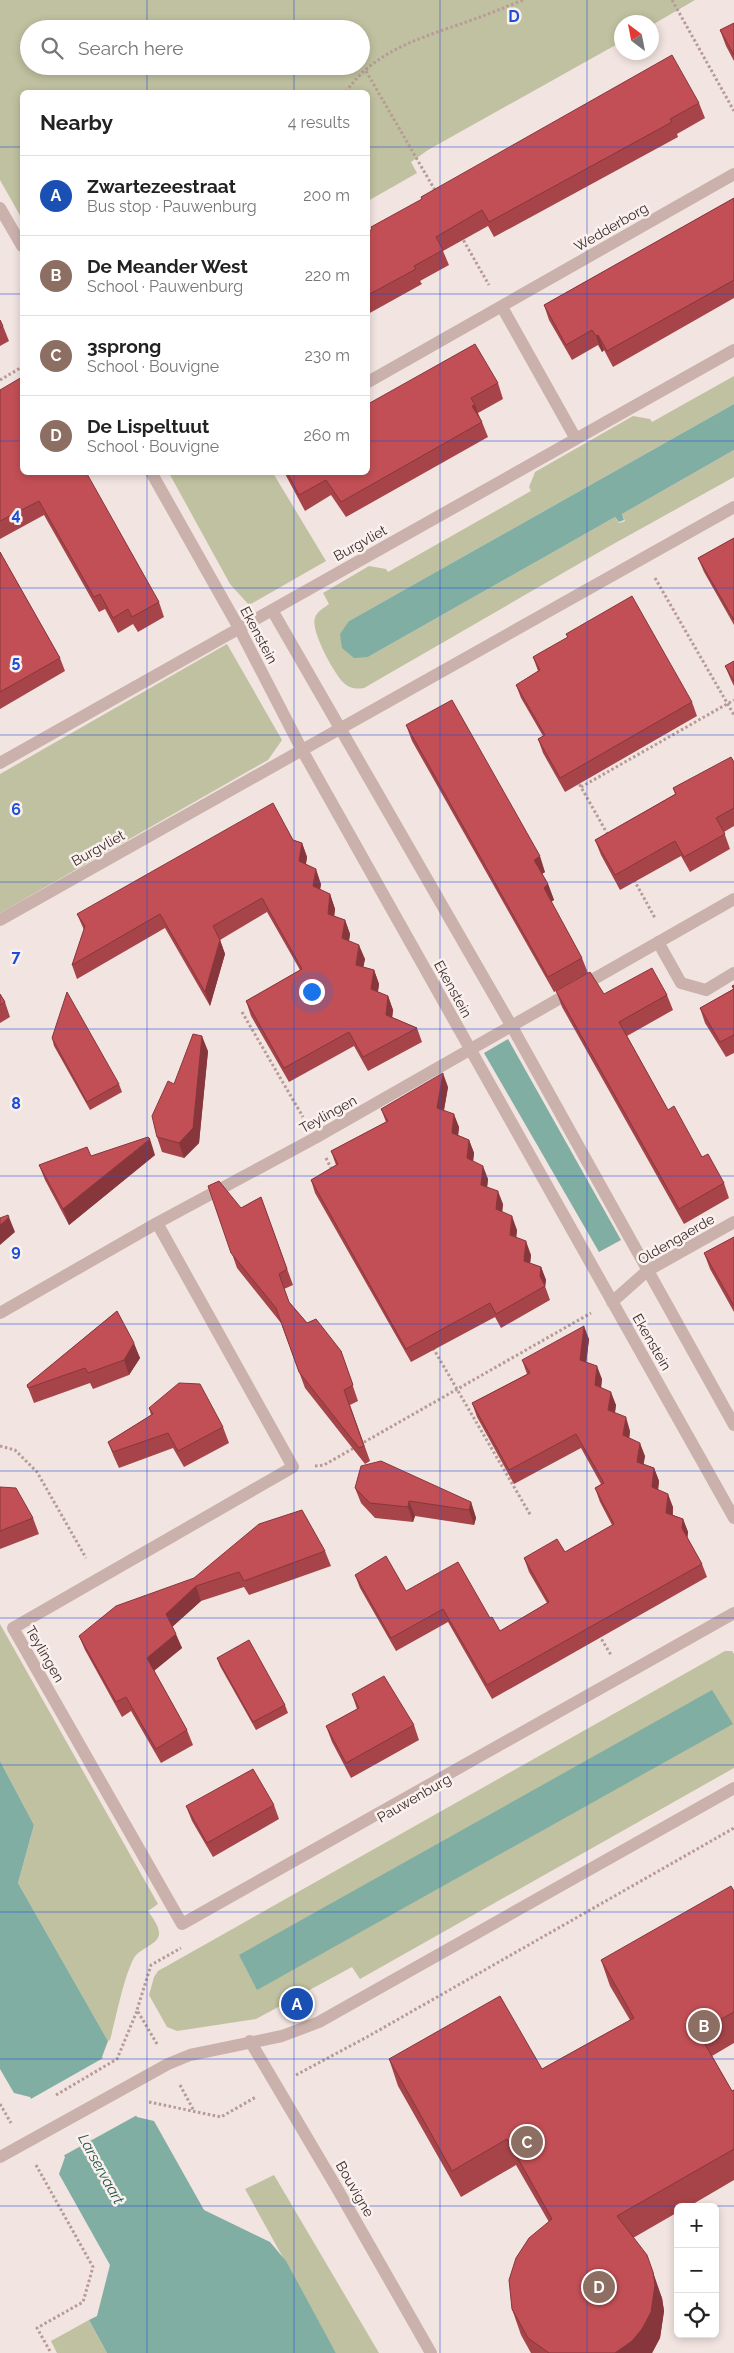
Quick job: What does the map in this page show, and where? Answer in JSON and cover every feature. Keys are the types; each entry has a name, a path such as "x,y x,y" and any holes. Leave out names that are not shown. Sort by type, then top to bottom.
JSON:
{"street":[{"name":"Wedderborg","path":"370,381 734,174"},
{"path":"0,208 20,243"},
{"path":"502,307 576,439"},
{"name":"Burgvliet","path":"0,763 734,350"},
{"name":"Ekenstein","path":"153,475 239,628 302,750 734,1518"},
{"name":"Burgvliet","path":"0,920 734,508"},
{"name":"Ekenstein","path":"272,610 511,1025 734,1424"},
{"name":"Teylingen","path":"0,1313 157,1224 316,1138 734,899"},
{"path":"662,940 681,984 706,990 734,973"},
{"name":"Oldengaerde","path":"612,1302 647,1271 734,1222"},
{"path":"157,1224 293,1467"},
{"name":"Teylingen","path":"182,1924 13,1628 293,1467"},
{"name":"Pauwenburg","path":"182,1924 734,1613"},
{"path":"0,2156 124,2086 190,2054 282,2036 319,2022 734,1788"},
{"name":"Bouvigne","path":"250,2041 431,2353"}],"path":[{"path":"370,67 382,56 432,33 523,0"},
{"path":"672,0 734,111"},
{"path":"348,90 362,75"},
{"path":"368,75 439,197"},
{"path":"458,231 502,307"},
{"path":"0,380 20,368"},
{"path":"644,558 734,715"},
{"path":"581,787 734,700"},
{"path":"576,779 609,837"},
{"path":"633,879 662,940"},
{"path":"293,1467 324,1465 612,1302"},
{"path":"428,1339 531,1516"},
{"path":"0,1446 15,1450 37,1472 98,1578"},
{"path":"598,1632 623,1675"},
{"path":"147,2102 221,2117 276,2085 367,2037 734,1828"},
{"path":"48,2100 118,2059 138,2010 151,1965 183,1947"},
{"path":"138,2010 194,2111"},
{"path":"23,2143 93,2268 83,2302 37,2328 51,2353"}],"green space":[{"path":"0,0 695,0 659,21 659,15 614,15 614,46 428,150 411,162 417,173 370,200 370,90 20,90 20,215 0,180"},
{"path":"734,376 734,404 349,621 368,657 615,517 619,523 625,521 622,514 734,450 734,477 608,547 364,688 352,688 341,679 324,652 314,624 317,613 329,604 323,593 369,566 386,569 388,572 531,491 529,487 535,472 633,416 650,419 652,422"},
{"path":"170,475 274,475 326,561 249,605 230,584"},
{"path":"227,644 282,740 268,760 0,913 0,774"},
{"path":"0,1624 158,1904 148,1911 157,1925 158,1938 134,1958 130,1966 110,2040 108,2041 18,1883 34,1825 0,1761"},
{"path":"725,1651 732,1651 734,1654 734,1768 360,1979 352,1967 256,2019 177,2031 167,2027 149,1995 154,1977 158,1971"},
{"path":"274,2175 379,2353 336,2353 245,2189"},
{"path":"89,2320 107,2353 57,2353 51,2341"}],"water":[{"path":"734,404 734,450 622,514 624,520 619,522 615,517 368,657 354,658 342,648 340,634 349,621"},
{"path":"508,1039 621,1240 599,1252 484,1053"},
{"path":"712,1690 733,1724 257,1990 239,1955"},
{"name":"Larservaart","path":"0,1761 34,1825 18,1883 108,2041 102,2057 137,2117 154,2121 204,2210 270,2242 286,2261 336,2353 107,2353 89,2320 97,2316 110,2265 59,2174 65,2157 30,2097 14,2093 0,2069"}],"pier":[{"path":"105,2057 139,2114 61,2157 29,2100"}],"building":[{"path":"734,23 734,55 720,30"},
{"path":"672,55 699,103 670,119 672,122 489,222 482,210 436,237 443,250 414,266 416,269 370,294 371,227 422,199 421,197"},
{"path":"734,198 734,280 607,351 598,335 596,336 592,330 566,345 544,305"},
{"path":"475,344 498,383 471,398 475,405 472,406 482,422 341,502 326,480 299,495 289,475 370,475 370,403"},
{"path":"20,378 20,475 88,475 159,602 132,617 128,609 113,618 100,594 94,597 39,501 0,521 0,390"},
{"path":"734,538 734,620 698,558"},
{"path":"0,552 60,658 0,692"},
{"path":"632,596 692,702 560,778 538,739 545,735 516,685 540,670 533,657 568,637 566,634"},
{"path":"734,661 734,681 725,666"},
{"path":"452,700 540,856 534,860 548,884 544,888 582,958 548,977 406,725"},
{"path":"731,757 734,762 734,808 716,818 725,834 684,857 675,841 615,875 595,840 676,794 673,788"},
{"path":"273,803 293,840 302,843 299,861 316,869 313,886 330,894 328,914 345,920 342,938 359,945 356,965 374,970 371,989 388,996 386,1015 417,1028 363,1057 349,1032 284,1068 246,1001 302,969 262,898 213,926 220,940 205,992 160,914 72,965 85,926 77,914"},
{"path":"652,968 667,995 619,1022 668,1110 674,1106 702,1157 708,1154 724,1183 679,1209 556,991 590,972 604,994"},
{"path":"734,989 734,1035 720,1042 700,1008"},
{"path":"67,992 119,1084 87,1102 52,1038"},
{"path":"0,994 5,1002 0,1005"},
{"path":"193,1034 202,1036 193,1128 179,1143 157,1137 152,1116 168,1081 174,1084"},
{"path":"443,1073 437,1108 454,1114 452,1133 469,1140 467,1158 483,1166 481,1185 498,1191 496,1209 512,1216 510,1235 526,1241 524,1261 541,1267 540,1276 545,1286 496,1314 490,1303 406,1349 311,1180 338,1164 331,1151 388,1121 381,1109"},
{"path":"148,1137 150,1139 63,1209 39,1165 87,1147 91,1156"},
{"path":"219,1181 241,1208 261,1197 287,1269 279,1274 289,1302 307,1323 316,1319 341,1351 353,1385 344,1390 364,1446 359,1448 299,1372 276,1308 231,1253 208,1186"},
{"path":"8,1215 9,1217 0,1225 0,1218"},
{"path":"734,1237 734,1306 704,1253"},
{"path":"117,1311 134,1343 124,1360 88,1373 85,1368 28,1388 27,1385"},
{"path":"584,1326 580,1360 597,1366 595,1385 611,1392 608,1410 626,1417 623,1435 640,1443 637,1462 654,1468 652,1487 668,1494 666,1513 683,1519 682,1528 702,1564 487,1685 443,1609 391,1638 355,1575 386,1556 406,1591 458,1562 490,1618 492,1617 500,1631 549,1602 524,1558 557,1539 565,1552 614,1524 595,1488 604,1483 576,1434 509,1470 472,1403 530,1373 522,1360"},
{"path":"179,1383 200,1384 223,1427 178,1451 168,1433 113,1452 108,1442 153,1414 149,1408"},
{"path":"381,1461 471,1502 469,1510 409,1501 408,1507 370,1503 355,1488 361,1466"},
{"path":"0,1487 16,1488 33,1518 0,1531"},
{"path":"302,1510 325,1551 244,1581 239,1572 196,1586 166,1614 176,1634 147,1658 187,1730 156,1749 126,1697 116,1702 79,1636 116,1606 194,1578 259,1524"},
{"path":"249,1640 285,1705 253,1722 217,1658"},
{"path":"384,1676 414,1725 346,1763 326,1726 359,1708 352,1694"},
{"path":"253,1769 274,1805 207,1843 186,1806"},
{"path":"731,1886 734,1891 734,2012 698,2032 732,2091 734,2090 734,2149 617,2216 647,2255 655,2285 651,2312 642,2329 632,2341 615,2353 549,2353 528,2338 512,2309 509,2280 516,2258 529,2238 552,2219 507,2139 452,2171 389,2059 500,1996 542,2069 634,2018 601,1960"}],"place":[{"name":"Zwartezeestraat","path":"297,2004"},
{"name":"De Meander West","path":"704,2026"},
{"name":"3sprong","path":"527,2142"},
{"name":"De Lispeltuut","path":"599,2287"}]}
